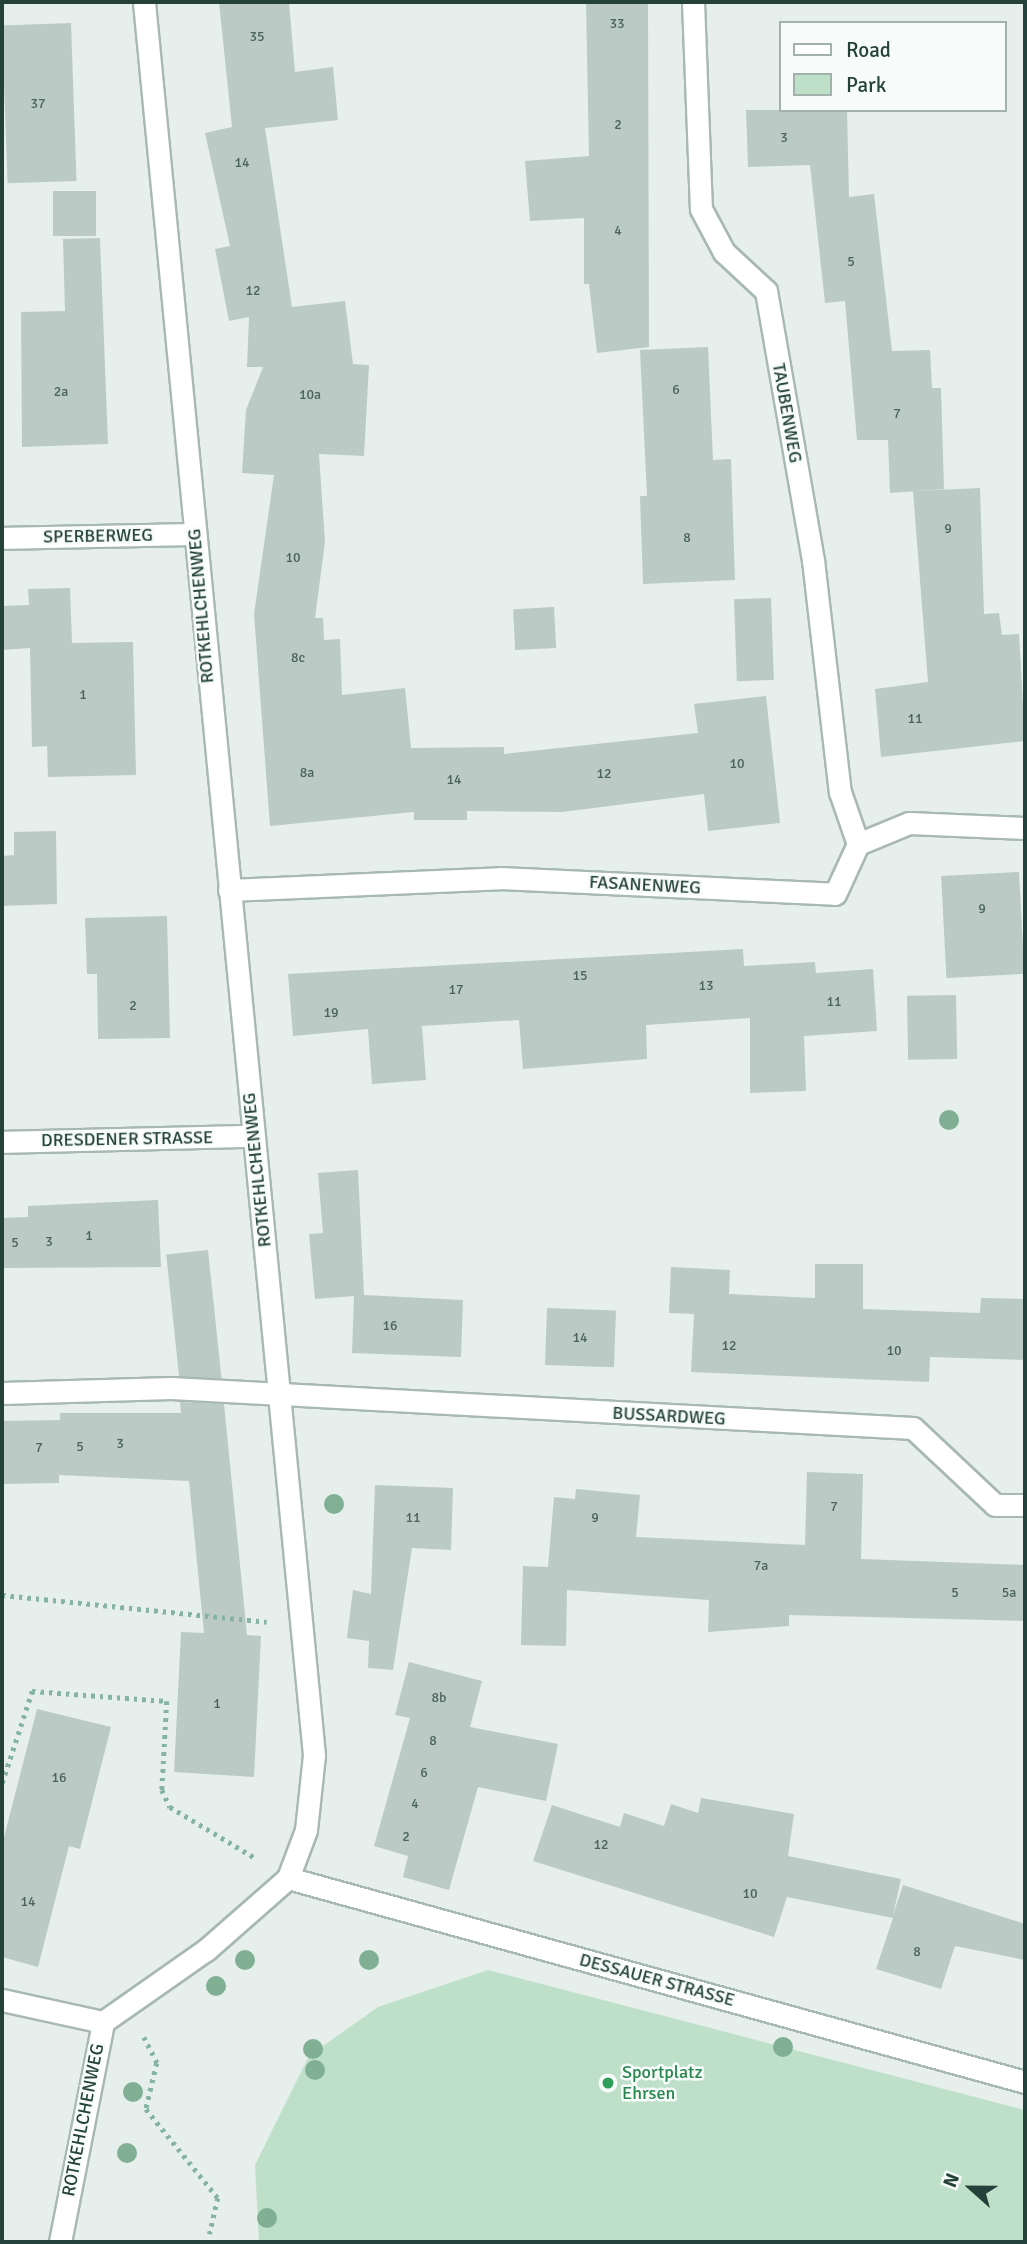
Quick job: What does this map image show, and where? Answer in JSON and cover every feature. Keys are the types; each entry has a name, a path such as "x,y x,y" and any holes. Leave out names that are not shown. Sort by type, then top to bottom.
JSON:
{"street":[{"name":"ROTKEHLCHENWEG","path":"60,2242 103,2022 206,1950 288,1878 306,1830 314,1755 282,1398 253,1136 144,2"},
{"name":"TAUBENWEG","path":"693,2 701,209 724,252 766,291 813,560 840,792 858,844"},
{"name":"SPERBERWEG","path":"2,538 194,534"},
{"path":"858,844 909,823 1025,828"},
{"name":"FASANENWEG","path":"229,890 500,878 835,894 858,844"},
{"name":"DRESDENER STRASSE","path":"2,1142 253,1136"},
{"name":"BUSSARDWEG","path":"2,1393 171,1388 282,1398 913,1428 995,1505 1025,1505"},
{"name":"DESSAUER STRASSE","path":"288,1878 1025,2082"},
{"path":"2,2000 103,2022"}],"path":[{"path":"2,1595 302,1625"},
{"path":"2,1783 32,1691 167,1701 162,1790 170,1807 288,1878"},
{"path":"129,2005 157,2063 146,2109 218,2198 210,2234"}],"green space":[{"name":"Sportplatz Ehrsen","path":"488,1970 1025,2110 1025,2242 259,2242 255,2165 309,2056 378,2007"}],"building":[{"path":"219,2 289,2 295,72 333,67 338,120 265,128 292,307 345,301 353,364 369,365 364,456 319,454 325,542 315,618 323,618 324,640 340,639 342,695 405,688 411,748 504,747 504,754 698,733 694,704 766,696 780,823 708,831 704,794 562,812 467,811 467,820 414,820 414,812 270,826 254,614 274,475 242,473 246,410 263,367 247,367 249,317 229,321 215,249 230,246 205,133 232,127"},
{"path":"586,2 648,2 649,347 597,353 589,284 584,284 584,218 530,221 525,161 589,156"},
{"path":"71,23 77,181 8,183 2,25"},
{"path":"746,110 847,112 849,197 874,194 892,351 930,350 932,388 941,388 944,489 890,493 888,440 857,440 845,301 825,303 810,165 748,167"},
{"path":"53,191 96,191 96,236 53,236"},
{"path":"100,238 108,444 22,447 21,312 65,311 63,239"},
{"path":"708,347 713,460 731,459 735,580 643,584 640,496 647,496 640,350"},
{"path":"980,488 984,614 999,613 1002,635 1019,634 1025,741 881,757 875,689 928,682 913,491"},
{"path":"70,588 72,643 133,642 136,775 48,777 47,746 32,747 30,648 2,650 2,606 29,605 28,589"},
{"path":"771,598 774,680 737,681 734,599"},
{"path":"554,607 556,648 515,650 513,609"},
{"path":"56,831 57,904 2,906 2,856 14,855 14,832"},
{"path":"1019,872 1024,974 946,978 941,876"},
{"path":"167,916 170,1038 98,1039 97,974 87,974 85,918"},
{"path":"743,949 744,966 815,962 816,973 873,969 877,1031 804,1036 806,1091 750,1093 750,1018 646,1025 647,1059 523,1069 519,1020 422,1026 426,1080 372,1084 368,1029 293,1036 288,974"},
{"path":"956,995 957,1059 908,1060 907,996"},
{"path":"358,1170 364,1295 463,1300 461,1357 352,1353 354,1296 315,1299 309,1234 323,1233 318,1173"},
{"path":"158,1200 161,1267 2,1268 2,1218 28,1217 28,1206"},
{"path":"208,1250 221,1378 180,1383 166,1254"},
{"path":"815,1264 863,1264 863,1309 980,1313 981,1298 1025,1299 1025,1360 930,1357 929,1382 691,1372 694,1314 669,1313 671,1267 730,1270 729,1294 815,1298"},
{"path":"547,1308 616,1310 614,1367 545,1365"},
{"path":"180,1402 224,1404 247,1635 261,1636 254,1777 174,1772 181,1632 204,1633 189,1481 59,1475 59,1483 2,1484 2,1421 60,1420 60,1413 181,1413"},
{"path":"807,1472 863,1474 861,1559 1025,1565 1025,1621 789,1615 789,1626 708,1632 709,1600 567,1590 566,1646 521,1645 523,1566 548,1567 554,1497 575,1499 576,1489 640,1495 636,1537 805,1545"},
{"path":"375,1485 453,1488 451,1550 412,1548 393,1670 368,1668 369,1641 347,1638 353,1590 371,1594"},
{"path":"409,1662 482,1681 470,1727 558,1744 546,1801 478,1787 449,1890 403,1877 408,1856 374,1846 410,1718 395,1715"},
{"path":"37,1709 111,1727 80,1849 69,1846 38,1967 2,1957 2,1845"},
{"path":"701,1798 794,1814 788,1856 901,1879 893,1915 903,1885 1025,1924 1025,1960 955,1946 941,1989 876,1969 893,1918 787,1897 774,1937 533,1861 552,1805 620,1827 624,1813 664,1826 671,1804 698,1813"}],"place":[{"name":"Sportplatz Ehrsen","path":"608,2083"}]}
